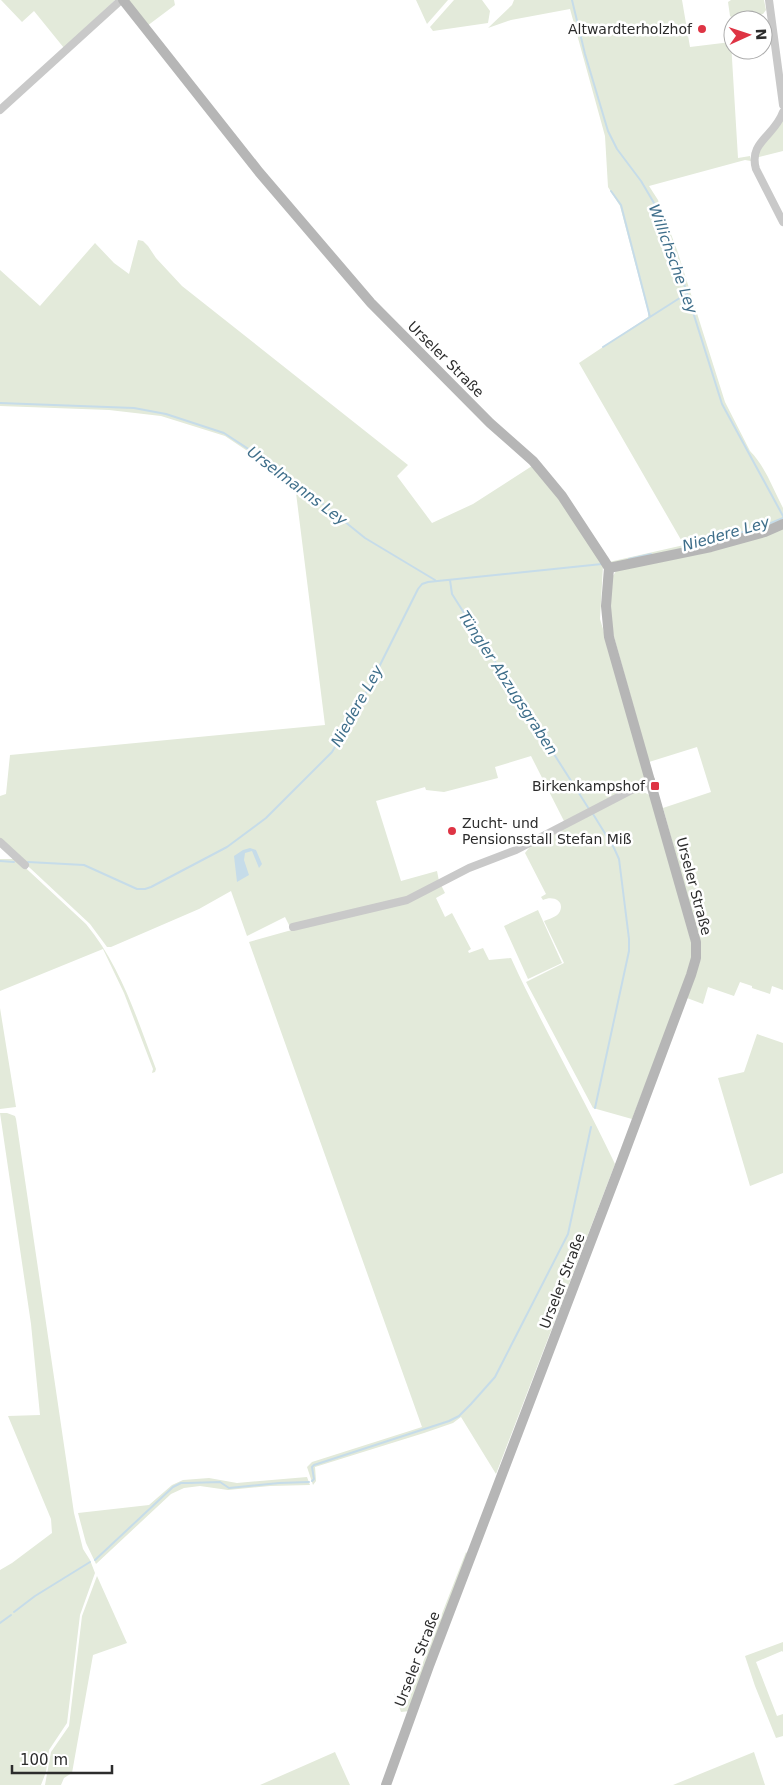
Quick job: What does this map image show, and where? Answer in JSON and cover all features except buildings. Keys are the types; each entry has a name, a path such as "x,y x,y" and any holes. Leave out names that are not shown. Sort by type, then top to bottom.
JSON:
{"street":[{"name":"Urseler Straße","path":"0,110 122,0 259,172 371,303 490,423 533,461 562,496 609,568 606,606 609,637 696,942 696,958 688,984 429,1666 386,1785"},
{"path":"769,0 783,105"},
{"path":"783,112 780,121 755,151 753,160 783,222"},
{"path":"609,568 712,547 765,532 782,524"},
{"path":"293,928 406,900 469,868 516,850 651,780"},
{"path":"0,842 24,865"}],"green space":[{"path":"1,0 115,0 64,48 34,11 22,22"},
{"path":"127,0 174,0 175,5 147,26"},
{"path":"416,0 448,0 427,24"},
{"path":"454,0 482,0 490,11 488,23 433,31 430,27"},
{"path":"514,0 682,0 690,47 723,43 723,60 732,60 738,158 750,156 751,161 745,160 649,186 658,200 677,250 725,402 750,451 764,471 783,508 783,990 772,986 770,994 740,982 734,996 708,987 703,1004 687,998 701,958 701,946 663,808 711,792 697,747 649,762 609,619 611,579 616,571 743,536 612,566 609,562 684,545 579,363 648,317 648,312 620,206 608,187 605,136 570,9 511,20 488,28 512,5"},
{"path":"731,0 764,0 766,10 729,10 728,2"},
{"path":"783,119 783,151 755,158 756,152"},
{"path":"138,240 143,241 148,246 156,258 182,286 408,465 397,476 432,523 473,504 532,466 560,498 603,566 600,619 647,776 645,780 565,823 531,756 495,767 498,778 444,792 426,790 425,787 376,801 401,881 437,871 439,881 406,898 292,926 289,925 285,917 247,936 231,891 199,909 111,947 107,947 90,924 0,840 0,796 6,794 10,755 325,725 295,485 282,474 225,436 161,416 109,410 0,406 0,270 40,306 95,243 114,263 129,274"},
{"path":"638,789 653,797 685,908 694,958 632,1119 593,1108 526,982 564,963 544,921 559,913 561,909 560,902 551,898 543,900 541,897 546,894 525,853 532,844"},
{"path":"0,859 16,859 86,924 98,940 119,975 135,1012 156,1069 155,1072 152,1073 153,1069 124,993 103,949 0,991"},
{"path":"441,885 445,893 436,898 445,917 452,913 471,949 468,951 469,953 483,948 489,960 511,958 615,1164 496,1474 461,1417 453,1423 424,1433 315,1467 316,1481 313,1485 307,1467 312,1462 422,1427 249,942 405,903"},
{"path":"538,910 562,963 528,979 504,926"},
{"path":"0,1008 16,1107 0,1109"},
{"path":"757,1034 783,1043 783,1173 750,1186 718,1078 744,1072"},
{"path":"0,1113 15,1116 16,1119 74,1513 83,1549 95,1573 80,1615 67,1723 49,1750 46,1772 41,1785 0,1785 0,1570 52,1533 51,1519 8,1416 40,1415 31,1324"},
{"path":"307,1477 310,1485 228,1490 200,1486 184,1488 171,1494 96,1564 86,1543 78,1513 149,1505 172,1485 183,1480 209,1478 237,1483"},
{"path":"466,1552 469,1556 410,1711 401,1712 393,1691 400,1706 406,1706"},
{"path":"97,1576 127,1643 93,1655 72,1773 64,1778 61,1785 45,1785 51,1752 69,1726 82,1616"},
{"path":"783,1642 783,1652 756,1662 777,1716 783,1714 783,1736 776,1738 745,1656"},
{"path":"335,1752 350,1785 260,1785"},
{"path":"754,1752 765,1785 673,1785"}],"water":[{"path":"250,848 256,850 262,864 259,868 252,851 245,853 244,860 249,875 237,882 234,856"}],"waterway":[{"name":"Willichsche Ley","path":"572,0 585,54 608,131 617,149 641,181 654,203 674,252 722,404 783,516"},
{"path":"611,191 621,205 650,317"},
{"path":"603,347 686,294"},
{"name":"Urselmanns Ley","path":"0,403 134,408 166,414 224,433 282,471 365,538 435,580"},
{"name":"Niedere Ley","path":"707,543 783,518"},
{"name":"Niedere Ley","path":"629,559 651,554"},
{"name":"Niedere Ley","path":"28,862 84,865 137,889 151,887 227,847 266,818 332,752 363,699 422,584 602,564"},
{"name":"Tüngler Abzugsgraben","path":"450,580 452,594 589,809"},
{"name":"Tüngler Abzugsgraben","path":"593,814 619,859 629,939 629,951 595,1108"},
{"name":"Niedere Ley","path":"0,861 14,862"},
{"name":"Tüngler Abzugsgraben","path":"312,1481 314,1479 312,1467 314,1465 449,1421 459,1416 495,1377 568,1234 591,1127"},
{"name":"Tüngler Abzugsgraben","path":"95,1560 173,1487 181,1483 220,1482 229,1488 309,1482"},
{"name":"Tüngler Abzugsgraben","path":"14,1612 35,1596 90,1562"},
{"name":"Tüngler Abzugsgraben","path":"0,1623 11,1615"}],"place":[{"name":"Altwardterholzhof","path":"702,29"},
{"name":"Birkenkampshof","path":"655,786"},
{"name":"Zucht- und Pensionsstall Stefan Miß","path":"452,831"}]}
